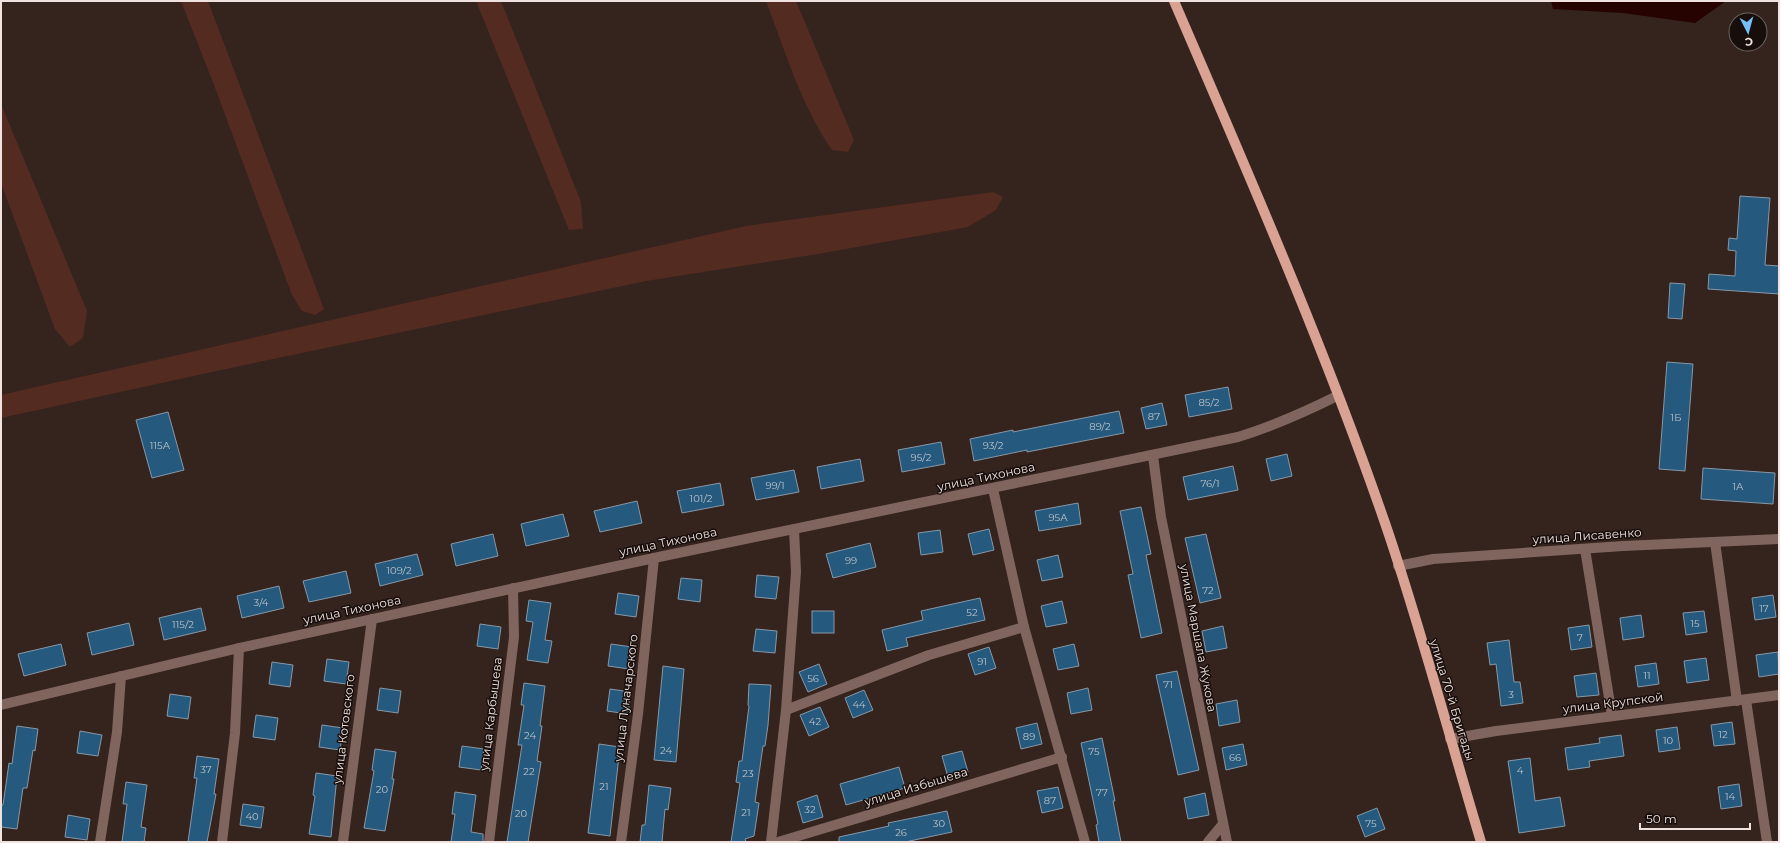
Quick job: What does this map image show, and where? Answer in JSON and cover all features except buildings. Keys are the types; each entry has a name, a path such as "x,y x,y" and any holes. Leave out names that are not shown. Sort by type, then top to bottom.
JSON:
{"main road":[{"name":"улица 70-й Бригады","path":"1174,1 1234,141 1337,396 1384,522 1481,842"}],"street":[{"name":"улица Тихонова","path":"1,705 239,648 513,588 1153,456 1238,437 1304,413 1337,396"},
{"name":"улица Маршала Жукова","path":"1153,456 1161,517 1227,842"},
{"path":"993,489 1024,627 1085,842"},
{"path":"771,842 786,710 796,572 794,529"},
{"name":"улица Лисавенко","path":"1398,566 1433,559 1585,549 1779,539"},
{"path":"1715,542 1741,701 1767,842"},
{"path":"1585,549 1612,716"},
{"name":"улица Луначарского","path":"621,842 638,714 654,558"},
{"name":"улица Карбышева","path":"489,842 514,637 513,588"},
{"name":"улица Котовского","path":"343,842 372,619"},
{"path":"786,710 929,655 1024,627"},
{"path":"222,842 235,733 239,648"},
{"path":"100,842 117,732 121,676"},
{"name":"улица Крупской","path":"1450,739 1496,731 1779,695"},
{"name":"улица Избышева","path":"778,842 1062,757"},
{"path":"1208,842 1223,824"}],"shaded area":[{"path":"181,1 208,1 324,309 315,315 302,311 292,295 214,85"},
{"path":"476,1 501,1 581,202 583,229 569,230"},
{"path":"766,1 796,1 854,140 848,152 832,150 811,115 794,77"},
{"path":"1551,1 1726,1 1695,23 1623,13 1553,9"},
{"path":"1,104 87,311 83,338 70,347 55,329 1,183"},
{"path":"993,192 1003,197 996,210 968,227 818,254 646,281 221,370 1,418 1,395 746,226"}]}
